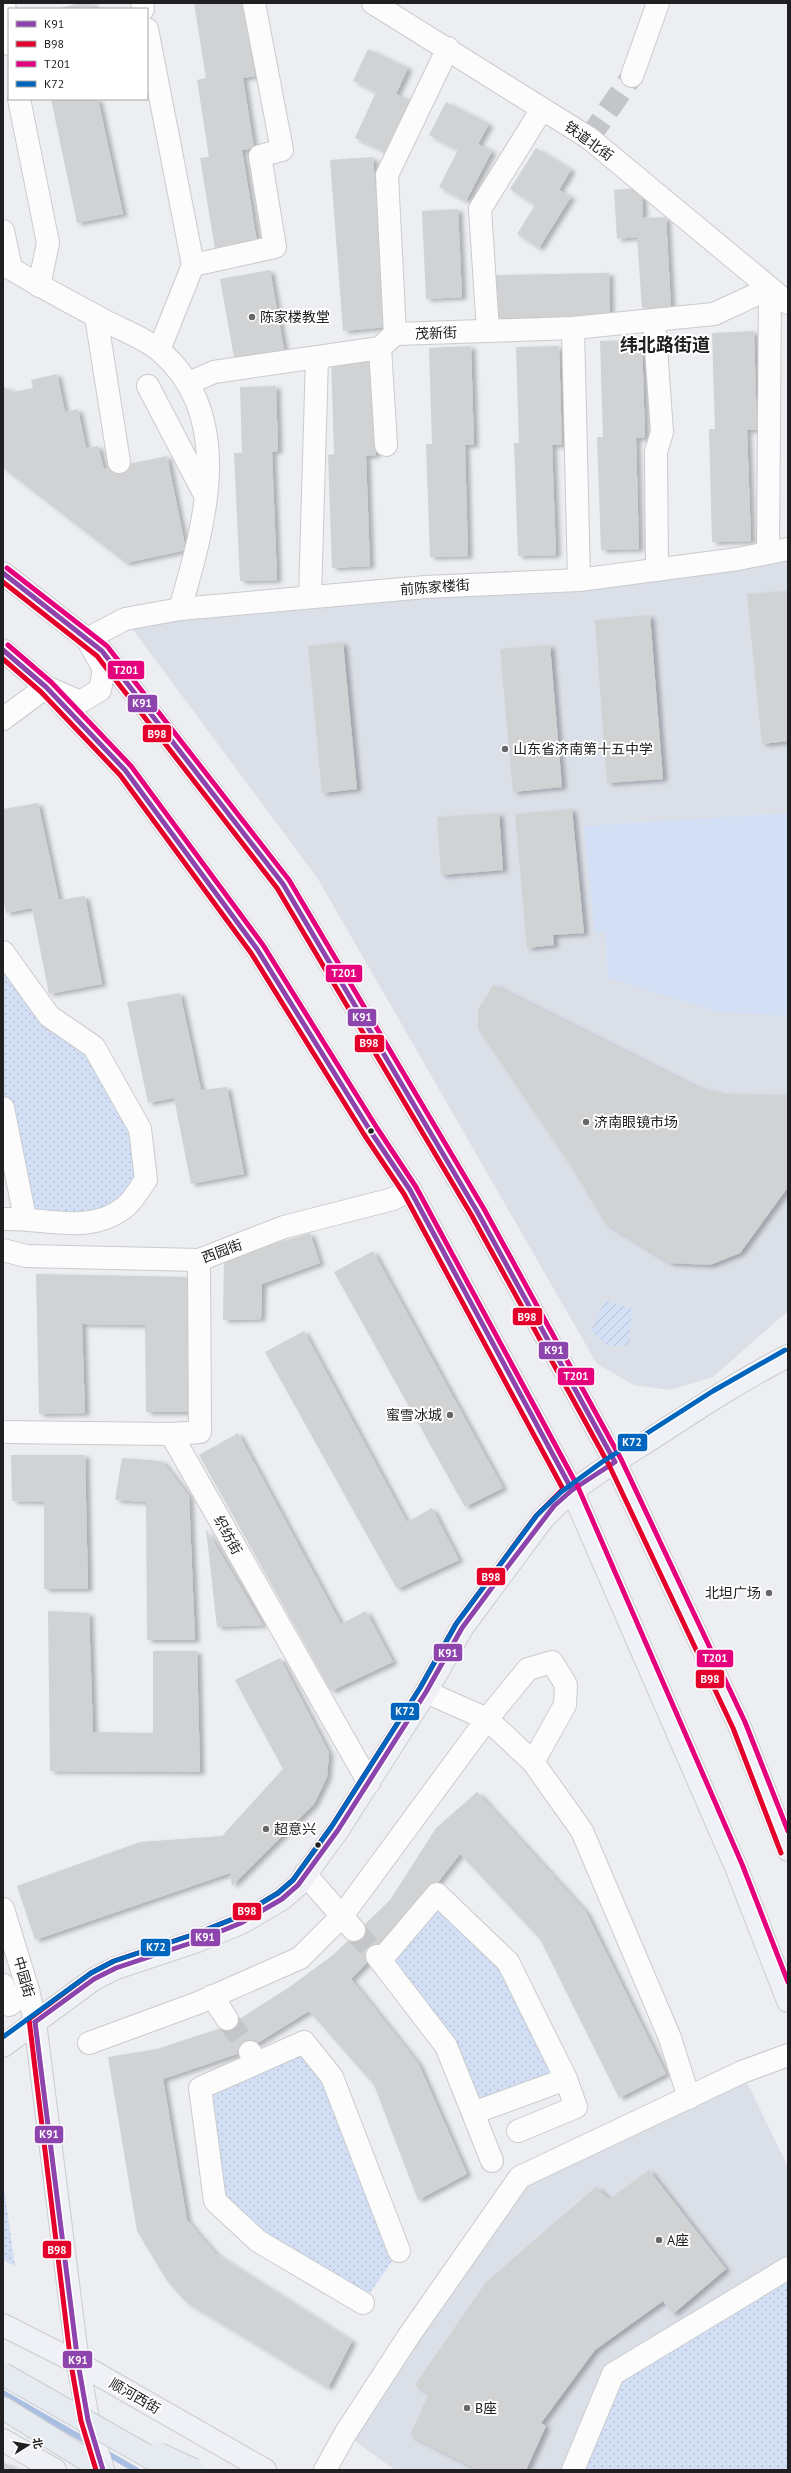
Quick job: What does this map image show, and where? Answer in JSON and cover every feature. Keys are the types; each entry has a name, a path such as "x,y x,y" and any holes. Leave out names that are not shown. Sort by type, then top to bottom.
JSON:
{"highway":[{"path":"3,2374 172,2470"},
{"path":"3,2408 103,2470"},
{"path":"78,2416 194,2470"},
{"path":"56,2441 88,2470"}],"main road":[{"path":"3,573 102,651 283,884 478,1213 614,1462 739,1725 788,1850"},
{"path":"3,650 46,687 125,770 257,948 371,1132 410,1190 572,1490 736,1867 788,2001"},
{"path":"3,2046 88,1983 116,1968 197,1941 241,1923 282,1899 305,1874 338,1830 426,1692 462,1628 542,1520 572,1490 614,1462 745,1378 788,1356"},
{"path":"36,2022 78,2363 78,2416 103,2470"},
{"name":"顺河西街","path":"3,2325 78,2363 265,2470"},
{"path":"3,2440 55,2470"}],"street":[{"path":"4,3 8,36"},
{"path":"193,265 275,247 260,156 282,150 254,3"},
{"name":"铁道北街","path":"373,3 448,48 589,138 788,303"},
{"path":"632,76 658,3"},
{"path":"148,34 193,265 159,350"},
{"name":"茂新街","path":"448,48 387,175 387,341 488,331 573,328 714,314 770,288"},
{"path":"19,100 48,243 40,286"},
{"path":"488,331 480,209 542,109"},
{"path":"3,231 7,266 40,286 159,350 189,383 204,419 209,477 199,544 180,609"},
{"path":"770,288 778,551"},
{"path":"96,316 120,462"},
{"path":"654,320 662,432 656,452 656,570"},
{"path":"573,328 579,580"},
{"path":"189,383 214,372 316,357 387,341 386,445"},
{"path":"310,597 316,357"},
{"path":"148,386 206,497"},
{"name":"前陈家楼街","path":"87,638 125,619 180,609 425,587 579,580 738,560 778,551"},
{"path":"3,719 46,687 80,702 100,690 104,669 87,638"},
{"path":"3,952 49,1016 94,1048 140,1129 146,1180 126,1207 105,1220 65,1225 25,1218 3,1219"},
{"path":"3,1108 25,1218"},
{"name":"西园街","path":"3,1250 26,1256 199,1260 284,1228 393,1199 410,1190"},
{"path":"3,1432 171,1434 200,1432 199,1260"},
{"name":"织纺街","path":"171,1434 369,1782"},
{"path":"89,2043 212,1996 300,1958 348,1923 487,1719 528,1669 552,1662 566,1685 565,1705 533,1762"},
{"path":"426,1692 487,1719 533,1762 582,1831 670,2038 689,2098"},
{"path":"305,1874 348,1923"},
{"path":"492,2162 446,2046 379,1958 437,1894 508,1962 566,2079 576,2107 518,2131"},
{"name":"中园街","path":"3,1909 28,1990 36,2022"},
{"path":"5,1999 28,1990"},
{"path":"212,1996 227,2019"},
{"path":"363,2303 258,2242 215,2201 200,2088 253,2057 304,2042 332,2077 399,2251"},
{"path":"325,2470 345,2434 408,2337 520,2177 742,2072 788,2055"},
{"path":"473,2113 566,2079"},
{"path":"573,2470 613,2374 788,2268"}],"shaded area":[{"name":"山东省济南第十五中学","path":"788,554 788,1311 713,1377 670,1390 634,1385 597,1364 318,879 125,619"},
{"path":"788,813 788,1016 718,1012 608,978 605,932 595,934 584,826"},
{"path":"3,952 94,1047 140,1129 146,1180 105,1220 25,1218 3,1108"},
{"path":"605,1300 632,1309 629,1345 608,1346 591,1331"},
{"path":"437,1894 508,1962 566,2079 473,2113 388,1968"},
{"path":"304,2042 332,2077 399,2251 363,2303 215,2201 200,2088"},
{"path":"742,2072 788,2167 788,2470 395,2470 345,2434 520,2177"},
{"path":"3,2181 15,2266 3,2260"},
{"path":"788,2268 788,2470 573,2470 613,2374"}],"building":[{"path":"81,3 93,3 94,8 60,8"},
{"path":"194,3 243,3 255,76 243,78 254,148 242,150 257,242 215,249 200,158 209,157 197,80 206,78"},
{"path":"368,49 408,68 396,94 416,103 393,155 355,138 376,92 353,81"},
{"path":"51,100 98,100 123,214 77,223"},
{"path":"446,102 489,124 478,144 492,151 466,201 439,187 458,150 429,135"},
{"path":"536,148 571,170 559,190 571,197 539,248 517,234 535,205 510,189"},
{"path":"373,157 386,327 343,331 330,160"},
{"path":"642,188 643,218 666,217 671,307 642,308 637,237 617,239 614,190"},
{"path":"458,209 462,297 426,299 422,211"},
{"name":"陈家楼教堂","path":"270,270 285,355 235,363 220,279"},
{"path":"609,273 610,315 495,318 494,275"},
{"path":"754,331 757,430 747,430 751,541 712,542 709,429 715,429 712,333"},
{"path":"642,340 645,438 636,438 639,549 601,550 597,437 603,437 600,341"},
{"path":"471,346 474,445 465,445 468,556 430,557 426,444 432,444 429,348"},
{"path":"559,346 562,445 552,445 556,555 518,556 514,443 519,443 516,347"},
{"path":"373,357 376,455 366,456 370,566 332,568 328,455 334,454 331,358"},
{"path":"57,374 65,412 78,409 86,448 98,446 104,469 167,456 186,550 126,563 3,468 3,386 12,392 33,388 31,380"},
{"path":"276,386 278,451 272,452 277,580 240,581 234,453 242,453 240,387"},
{"path":"788,591 788,741 762,744 747,594"},
{"path":"650,615 663,779 607,783 595,620"},
{"path":"343,642 357,789 322,793 308,646"},
{"path":"550,645 562,787 513,792 500,649"},
{"path":"38,803 59,900 85,896 102,984 49,994 32,908 6,913 3,899 3,809"},
{"path":"572,809 584,933 553,935 554,945 527,948 515,814"},
{"path":"499,813 503,870 441,875 437,817"},
{"path":"493,985 696,1087 723,1094 788,1095 788,1187 740,1253 710,1265 670,1263 605,1223 571,1166 478,1029 478,1010"},
{"path":"180,993 201,1090 227,1087 244,1174 191,1184 174,1098 148,1103 127,1002"},
{"path":"310,1233 320,1263 262,1284 261,1319 223,1320 224,1258"},
{"path":"373,1251 503,1488 465,1507 334,1272"},
{"path":"36,1274 191,1277 194,1412 146,1412 145,1325 82,1324 85,1413 39,1414"},
{"path":"304,1331 407,1522 432,1508 459,1560 397,1589 265,1352"},
{"path":"238,1433 341,1624 366,1611 393,1662 331,1691 199,1455"},
{"path":"11,1455 85,1455 88,1589 44,1589 44,1502 12,1501"},
{"path":"122,1458 162,1461 189,1496 195,1640 147,1640 146,1502 115,1500"},
{"path":"206,1529 263,1625 217,1627"},
{"path":"48,1611 89,1613 93,1732 153,1733 153,1651 197,1651 200,1772 50,1771"},
{"path":"280,1658 329,1753 327,1777 314,1804 232,1886 230,1873 35,1940 17,1886 140,1842 222,1836 283,1769 235,1680"},
{"path":"477,1792 586,1912 666,2074 619,2098 540,1939 460,1854 409,1919 351,1979 418,2063 467,2174 418,2200 374,2085 309,2011 243,2052 163,2079 187,2220 216,2254 352,2341 328,2388 186,2302 167,2281 137,2231 108,2057 157,2049 230,2025 288,1988 333,1955 390,1900 436,1828"},
{"path":"649,2170 726,2269 673,2314 663,2301 595,2350 541,2423 546,2426 526,2470 478,2470 410,2435 429,2393 415,2385 486,2282 596,2187 609,2199"},
{"path":"3,2462 17,2470 3,2470"}],"waterway":[{"path":"3,2393 88,2442"},
{"path":"103,2451 136,2470"}],"tunnel":[{"path":"589,138 632,76"},
{"path":"354,1930 377,1956"},
{"path":"227,2019 250,2052"}],"transit line":[{"name":"T201","path":"7,568 107,646 289,880 484,1209 621,1459 745,1722 788,1831"},
{"name":"K91","path":"3,573 102,651 283,884 478,1213 615,1462 572,1490 554,1506 502,1574 462,1628 426,1692 338,1830 298,1885 282,1899 241,1923 197,1941 116,1968 94,1979 35,2022"},
{"name":"B98","path":"3,582 97,656 277,888 472,1216 609,1465 733,1728 781,1853"},
{"name":"T201","path":"8,645 51,682 131,766 263,945 377,1128 416,1187 578,1487 742,1864 788,1982"},
{"name":"K91","path":"3,650 46,687 125,770 257,949 371,1132 410,1190 572,1490"},
{"name":"B98","path":"3,659 41,692 120,775 251,953 365,1136 404,1194 563,1489 536,1516 456,1624 420,1688 332,1826 293,1880 278,1893 238,1917 195,1934 114,1961 91,1973 29,2019 71,2364 81,2421 96,2470"},
{"name":"K72","path":"3,2037 91,1973 114,1961 195,1934 238,1917 278,1893 293,1880 332,1826 420,1688 456,1624 537,1515 561,1492 602,1462 713,1391 785,1350"},
{"name":"K91","path":"35,2022 78,2363 88,2420 103,2470"}],"place":[{"name":"陈家楼教堂","path":"252,317"},
{"name":"山东省济南第十五中学","path":"505,749"},
{"name":"济南眼镜市场","path":"586,1122"},
{"name":"蜜雪冰城","path":"450,1415"},
{"name":"北坦广场","path":"769,1593"},
{"name":"超意兴","path":"266,1829"},
{"name":"A座","path":"659,2240"},
{"name":"B座","path":"467,2408"}],"district":[{"name":"纬北路街道","path":"665,345"}]}
